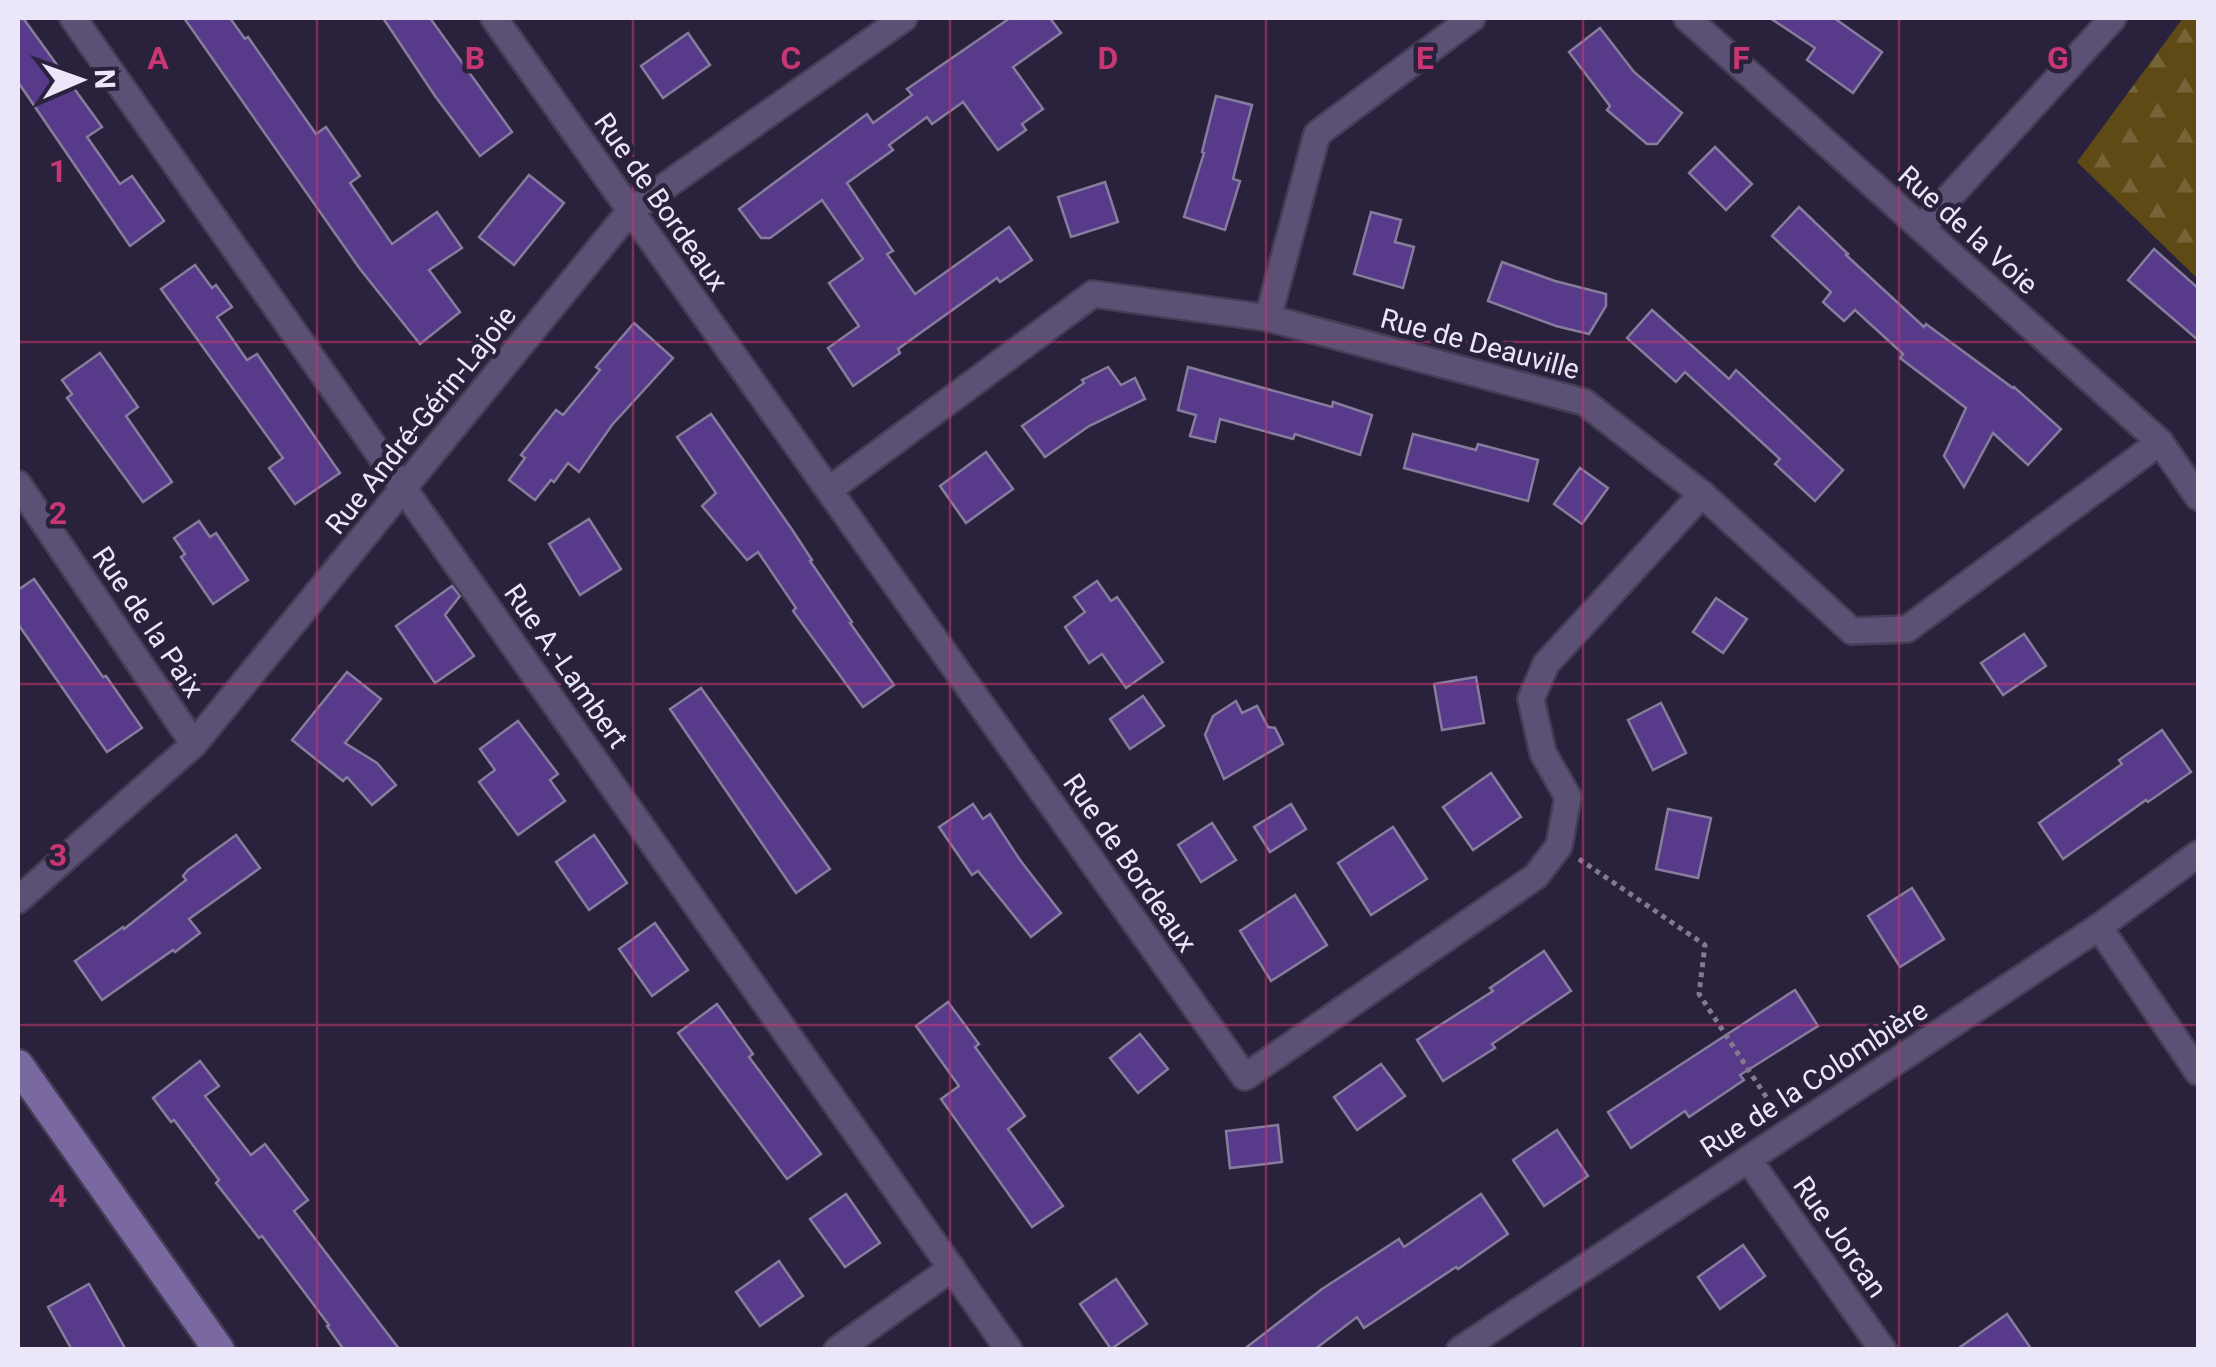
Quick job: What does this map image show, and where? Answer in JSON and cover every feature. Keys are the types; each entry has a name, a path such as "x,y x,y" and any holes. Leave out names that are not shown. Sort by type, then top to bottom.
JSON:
{"main road":[{"path":"18,1065 218,1350"}],"street":[{"name":"Rue A.-Lambert","path":"72,18 1009,1350"},
{"name":"Rue de Bordeaux","path":"494,18 1245,1077 1536,876 1558,846"},
{"name":"Rue André-Gérin-Lajoie","path":"18,900 194,744 630,211 904,18"},
{"path":"1268,318 1317,134 1472,18"},
{"name":"Rue de la Voie","path":"1687,18 2160,442 2198,497"},
{"path":"1921,228 2112,18"},
{"name":"Rue de Deauville","path":"828,490 1093,294 1268,318 1584,402 1702,494 1852,630 1907,629 2160,442"},
{"name":"Rue de la Paix","path":"18,484 194,744"},
{"path":"1558,846 1568,798 1544,752 1531,699 1546,664 1702,494"},
{"name":"Rue de la Colombière","path":"1460,1350 2099,927 2198,854"},
{"path":"2099,927 2198,1072"},
{"name":"Rue Jorcan","path":"1748,1159 1883,1350"},
{"path":"837,1350 952,1268"}],"path":[{"path":"1558,846 1705,945 1699,994 1789,1132"}],"green space":[{"path":"2183,18 2198,18 2198,279 2077,162"}],"building":[{"path":"18,18 23,18 102,127 87,137 120,184 132,176 164,221 130,246 18,82"},
{"path":"184,18 230,18 245,39 248,37 316,134 326,127 360,176 350,183 392,244 437,212 462,248 429,270 460,312 420,344 360,269"},
{"path":"383,18 430,18 512,132 480,156"},
{"path":"1010,18 1050,18 1061,33 1013,67 1043,109 1022,124 1026,130 998,150 963,102 932,124 927,117 889,145 893,150 847,183 893,251 887,254 915,294 1009,227 1032,260 1000,282 997,278 853,386 828,348 859,326 829,283 863,259 822,200 770,238 761,238 739,209 867,114 873,123 912,95 907,89"},
{"path":"1770,18 1834,18 1882,52 1853,93 1807,60 1815,48"},
{"path":"1600,28 1634,72 1682,113 1657,144 1647,144 1607,110 1610,106 1569,52"},
{"path":"688,33 710,65 663,98 641,66"},
{"path":"1216,96 1252,105 1233,179 1240,181 1225,230 1184,217"},
{"path":"1715,147 1752,184 1726,210 1689,173"},
{"path":"529,175 564,203 514,265 479,237"},
{"path":"1105,182 1118,222 1071,237 1058,197"},
{"path":"1799,207 1924,327 1926,324 2014,387 2061,429 2028,465 1993,433 1964,487 1944,456 1966,408 1900,358 1903,354 1855,310 1844,321 1823,302 1831,292 1772,236"},
{"path":"1371,212 1401,220 1395,242 1414,247 1403,288 1354,274"},
{"path":"2154,249 2198,288 2198,340 2128,280"},
{"path":"1502,262 1606,294 1606,306 1589,334 1488,301"},
{"path":"195,265 232,307 217,317 247,360 257,354 340,473 295,504 269,468 283,458 161,289"},
{"path":"1652,310 1729,379 1736,370 1843,470 1815,501 1775,464 1780,459 1685,372 1676,382 1627,338"},
{"path":"634,323 673,358 612,425 579,472 568,463 535,500 509,480 525,458 521,455 556,410 563,415 600,370 596,367"},
{"path":"100,353 138,407 126,416 172,482 143,502 67,398 72,394 62,380"},
{"path":"1108,367 1121,385 1135,378 1145,399 1089,426 1045,457 1022,426 1084,383 1082,380"},
{"path":"1188,367 1372,415 1360,455 1295,434 1293,439 1220,419 1215,442 1190,436 1196,415 1178,410"},
{"path":"711,414 894,685 863,707 793,611 796,608 758,552 747,560 702,506 716,493 677,437"},
{"path":"1413,434 1476,450 1478,444 1538,460 1528,501 1404,468"},
{"path":"986,452 1013,489 966,523 940,486"},
{"path":"1580,468 1608,488 1582,524 1554,504"},
{"path":"589,519 621,569 580,595 549,544"},
{"path":"199,521 210,537 216,533 248,580 213,604 181,557 185,554 174,538"},
{"path":"34,579 142,728 107,752 18,624 18,590"},
{"path":"1097,581 1111,601 1117,597 1163,662 1126,688 1102,654 1089,663 1065,627 1085,612 1074,597"},
{"path":"452,586 460,596 445,615 474,656 435,683 396,626"},
{"path":"1716,598 1747,619 1723,653 1693,632"},
{"path":"2024,634 2046,666 2003,695 1981,663"},
{"path":"347,672 381,699 345,743 377,763 396,785 372,805 347,777 343,781 292,740"},
{"path":"1476,677 1484,723 1442,730 1434,684"},
{"path":"701,688 830,869 796,893 670,709"},
{"path":"1143,696 1164,726 1130,749 1110,719"},
{"path":"1236,701 1242,713 1257,706 1283,744 1224,779 1205,735 1213,716"},
{"path":"1661,703 1686,753 1653,770 1628,720"},
{"path":"518,721 558,774 550,780 565,801 518,835 479,782 495,770 480,749"},
{"path":"2162,730 2191,772 2063,859 2039,823"},
{"path":"1491,773 1521,817 1473,850 1443,807"},
{"path":"973,804 983,819 990,814 1061,913 1031,937 978,871 972,875 939,827"},
{"path":"1291,804 1306,829 1270,852 1254,827"},
{"path":"1668,809 1711,818 1698,878 1656,869"},
{"path":"1212,823 1236,860 1201,882 1178,845"},
{"path":"1393,827 1427,879 1371,915 1338,863"},
{"path":"236,835 260,868 189,919 200,933 102,1000 75,961 124,929 186,880 183,876 188,870"},
{"path":"594,835 627,883 589,910 556,862"},
{"path":"1912,888 1944,939 1900,967 1868,916"},
{"path":"1295,895 1327,945 1271,981 1240,931"},
{"path":"655,923 688,970 652,996 619,949"},
{"path":"1544,951 1571,991 1443,1081 1417,1040 1493,991 1490,988"},
{"path":"1795,990 1818,1026 1740,1075 1744,1080 1689,1117 1685,1111 1631,1148 1608,1112"},
{"path":"948,1002 1025,1116 1008,1129 1063,1206 1032,1227 941,1099 959,1086 916,1026"},
{"path":"717,1004 753,1054 749,1057 821,1154 787,1179 678,1033"},
{"path":"1140,1034 1168,1069 1138,1093 1110,1058"},
{"path":"200,1061 219,1086 205,1096 251,1155 265,1144 308,1200 294,1211 400,1350 344,1350 262,1236 259,1238 174,1120 171,1122 153,1098"},
{"path":"1381,1064 1405,1096 1357,1130 1334,1097"},
{"path":"1278,1125 1282,1162 1230,1168 1226,1131"},
{"path":"1557,1130 1588,1176 1544,1206 1513,1160"},
{"path":"846,1194 880,1243 845,1267 810,1219"},
{"path":"1481,1194 1508,1234 1458,1269 1364,1328 1357,1317 1314,1350 1243,1350 1322,1289 1399,1239 1404,1247"},
{"path":"1743,1245 1765,1276 1720,1309 1698,1277"},
{"path":"779,1261 803,1296 760,1326 736,1292"},
{"path":"1116,1279 1147,1324 1111,1349 1080,1304"},
{"path":"89,1284 126,1350 72,1350 48,1307"},
{"path":"2007,1314 2032,1350 1956,1350"}]}
